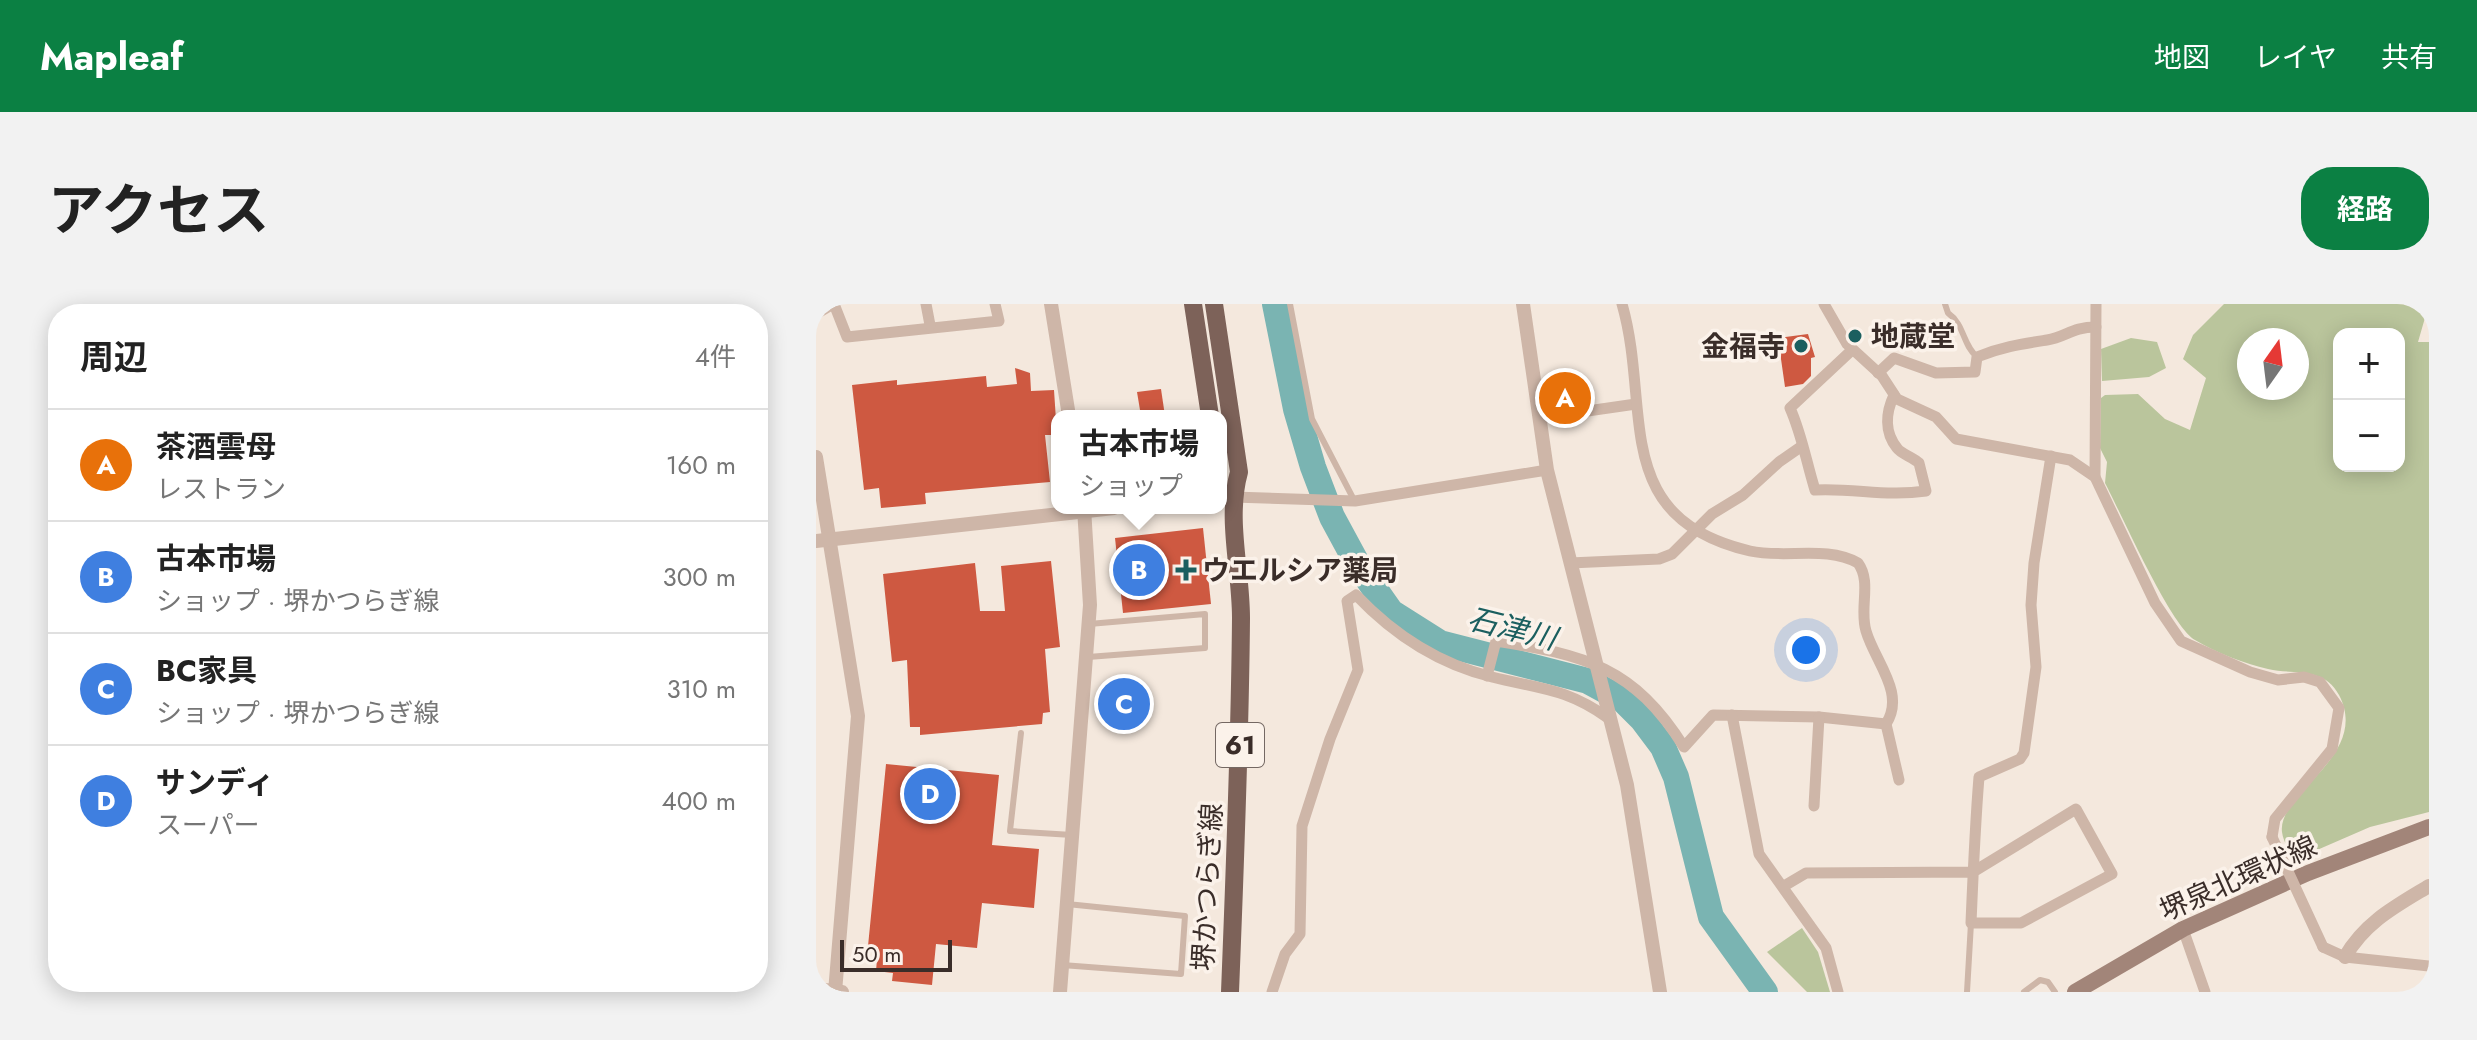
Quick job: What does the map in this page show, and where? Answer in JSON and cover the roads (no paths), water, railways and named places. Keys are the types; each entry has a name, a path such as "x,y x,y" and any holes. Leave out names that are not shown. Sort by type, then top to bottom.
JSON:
{"main road":[{"path":"1193,304 1209,410"},
{"name":"堺かつらぎ線","path":"1214,304 1239,472 1227,498 1241,624 1239,782 1230,992"},
{"name":"堺泉北環状線","path":"2075,992 2183,929 2308,873 2429,827"}],"street":[{"path":"816,314 833,304 847,337 930,325 999,321 995,304"},
{"path":"926,304 930,325"},
{"path":"1051,304 1068,410"},
{"path":"1523,304 1547,470 1627,785 1660,992"},
{"path":"1622,304 1648,474 1660,497 1695,531 1751,551 1781,555 1834,554 1858,563 1865,578 1862,614 1866,631 1896,706 1886,724 1899,780"},
{"path":"1824,304 1852,350 1878,373 1894,395 1936,417 1956,439 2051,456 2084,467 2095,477 2155,603 2181,641 2250,672 2278,680 2304,677 2320,682 2339,708 2332,749 2275,819 2272,837 2323,947 2345,957 2429,966"},
{"path":"2095,477 2096,304"},
{"path":"1878,373 1894,358 1936,373 1975,372 1977,357 2001,347 2050,340 2077,327 2096,327"},
{"path":"1852,350 1790,408 1804,437 1802,446 1815,490 1848,488 1891,496 1926,491 1919,463 1897,449 1889,429 1886,412 1894,395"},
{"path":"1539,418 1636,404"},
{"path":"1570,563 1659,559 1672,554 1695,531 1802,446"},
{"path":"1784,886 1806,873 1973,872 2076,809 2112,874 2021,923 1971,923 1973,872 1979,777 2020,759 2024,753 2036,667 2031,605 2034,563 2051,456"},
{"path":"816,457 824,540 858,716 836,992"},
{"path":"1227,498 1349,500 1547,470"},
{"path":"824,540 1051,513"},
{"path":"1060,992 1089,624 1084,514"},
{"path":"1272,992 1285,954 1300,934 1302,826 1330,739 1358,670 1347,601 1356,595 1382,623 1455,666 1566,693 1608,717"},
{"path":"1487,676 1496,641 1594,664 1640,690 1664,715 1684,747 1713,715 1819,717 1886,724"},
{"path":"1732,715 1759,854 1826,948 1838,992"},
{"path":"1814,806 1819,717"},
{"path":"2345,957 2356,937 2377,918 2429,886"},
{"path":"2183,929 2205,992"},
{"path":"816,989 842,992"}],"lane":[{"path":"1290,304 1312,419 1349,500"},
{"path":"1945,304 1948,313 1958,320 1969,350 1977,357"},
{"path":"1086,657 1205,648 1205,614 1089,624"},
{"path":"1021,733 1010,831 1072,835"},
{"path":"1062,965 1181,974 1185,916 1067,904"},
{"path":"1967,992 1971,923"},
{"path":"2024,992 2040,980 2048,982 2055,992"}],"waterway":[{"name":"石津川","path":"1275,304 1296,409 1313,467 1332,517 1358,565 1391,612 1440,643 1588,681 1623,700 1642,719 1663,747 1676,777 1711,917 1765,992"}],"place":[{"name":"地蔵堂","path":"1855,336"},
{"name":"金福寺","path":"1801,346"},
{"name":"茶酒雲母","path":"1565,398"},
{"name":"古本市場","path":"1139,570"},
{"name":"ウエルシア薬局","path":"1186,570"},
{"name":"BC家具","path":"1124,704"},
{"name":"サンディ","path":"930,794"}]}
